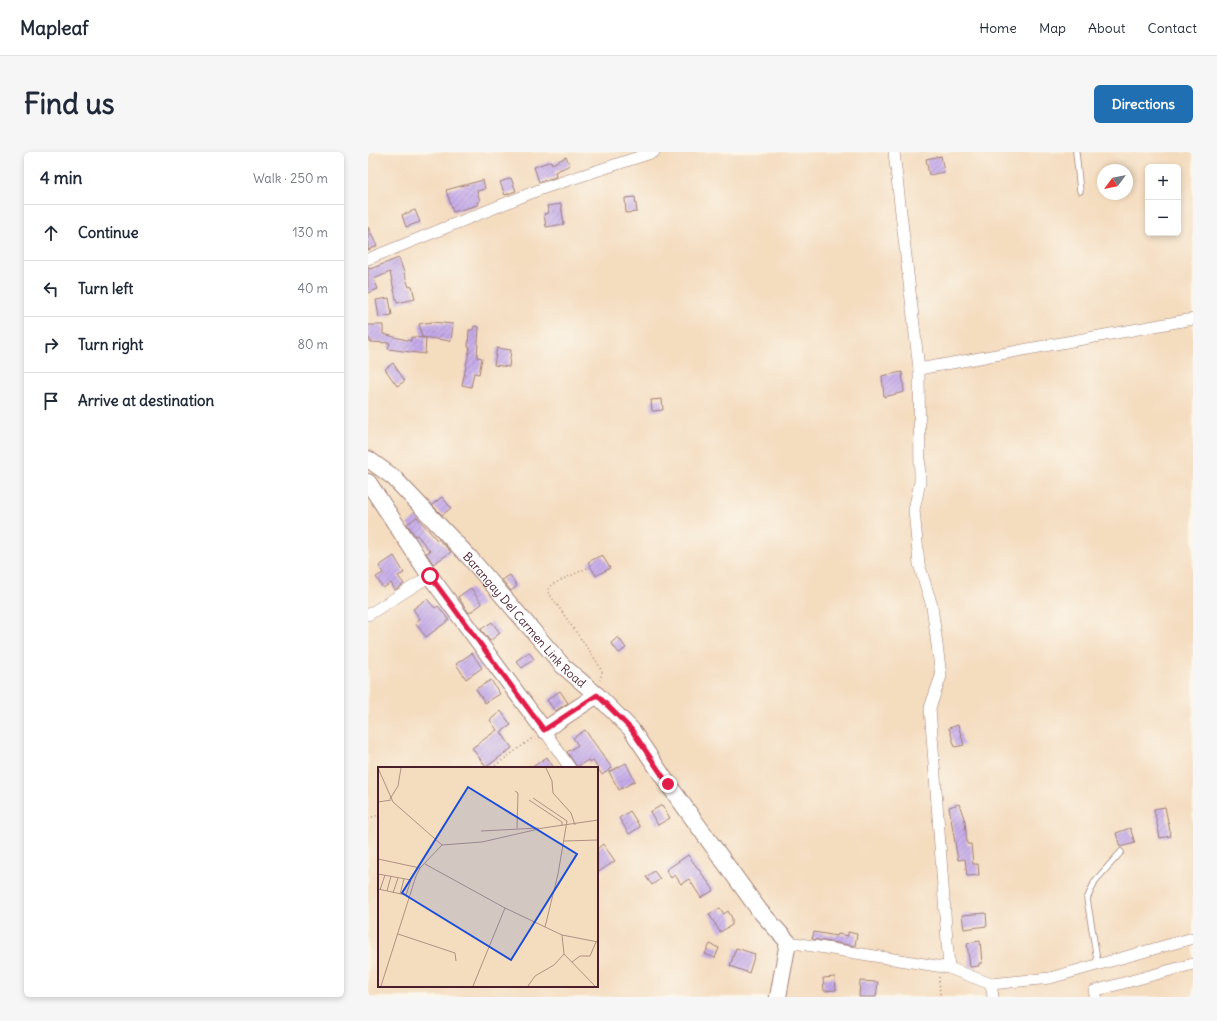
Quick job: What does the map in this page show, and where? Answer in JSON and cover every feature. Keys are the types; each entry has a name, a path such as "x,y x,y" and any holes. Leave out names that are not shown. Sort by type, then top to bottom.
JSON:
{"street":[{"path":"368,258 541,190 654,152"},
{"path":"894,152 919,369 920,482 914,510 919,564 932,606 940,676 930,708 944,968"},
{"path":"919,369 1193,319"},
{"name":"Barangay Del Carmen Link Road","path":"368,458 393,477 470,558 563,666 597,695 631,729 668,784 759,910 788,942"},
{"path":"368,482 430,576 544,730 569,767"},
{"path":"368,615 430,576"},
{"path":"544,730 597,695"},
{"path":"778,997 788,942 944,968 990,984 1050,978 1193,938"},
{"path":"1096,997 1094,991 1193,964"},
{"path":"990,984 993,997"}],"lane":[{"path":"1076,152 1080,191"},
{"path":"1098,965 1087,899 1095,881 1122,852"}],"path":[{"path":"587,568 553,584 549,587 548,592 602,672 597,695"},
{"path":"493,767 544,730"},
{"path":"368,818 378,815"},
{"path":"940,997 944,968"}],"building":[{"path":"941,156 944,172 929,175 926,159"},
{"path":"566,157 570,165 555,172 556,177 539,182 534,167 551,161 552,164"},
{"path":"511,178 516,191 505,195 500,182"},
{"path":"483,180 485,189 477,191 480,201 477,202 478,205 453,212 446,190"},
{"path":"635,197 637,212 626,213 625,198"},
{"path":"561,204 564,224 546,227 544,214 549,213 547,206"},
{"path":"415,210 420,222 406,227 402,215"},
{"path":"368,227 377,246 368,250"},
{"path":"399,258 409,287 412,286 415,299 397,303 390,272 374,279 378,289 368,293 368,266 370,269"},
{"path":"389,298 392,315 379,317 376,300"},
{"path":"432,322 453,324 451,341 422,337 419,324"},
{"path":"368,325 383,325 383,334 411,341 411,337 426,338 425,354 388,349 390,343 370,342 370,339 368,339"},
{"path":"474,326 479,327 477,357 482,358 479,374 474,373 471,387 462,385 470,347 468,347 469,330 473,330"},
{"path":"497,348 511,350 509,367 494,365"},
{"path":"393,363 405,381 397,386 385,369"},
{"path":"902,372 904,392 884,397 882,376"},
{"path":"662,399 663,410 652,411 651,400"},
{"path":"442,497 451,508 442,515 432,505"},
{"path":"417,517 437,540 438,539 451,552 433,564 426,553 430,551 417,535 415,536 407,524"},
{"path":"602,555 610,568 596,576 588,562"},
{"path":"394,556 404,573 398,576 404,584 395,590 391,583 383,588 376,577 383,573 379,566"},
{"path":"510,575 517,586 511,591 502,580"},
{"path":"471,588 482,604 469,613 458,597"},
{"path":"427,599 435,608 438,606 449,620 426,637 415,623 420,619 413,609"},
{"path":"492,622 500,633 490,641 481,629"},
{"path":"618,637 626,648 619,653 611,643"},
{"path":"529,652 534,659 522,668 516,661"},
{"path":"472,653 482,668 466,679 456,664"},
{"path":"491,680 500,694 485,703 476,689"},
{"path":"560,691 568,703 555,711 547,700"},
{"path":"501,711 511,725 501,732 512,748 486,767 472,748 497,730 490,720"},
{"path":"958,725 964,745 955,747 949,728"},
{"path":"585,730 612,768 602,775 593,761 590,763 588,760 577,767 567,752 578,745 573,738"},
{"path":"547,757 553,767 532,767"},
{"path":"626,763 635,781 619,790 609,772"},
{"path":"959,804 965,821 967,844 971,844 973,864 978,864 979,875 967,876 965,859 958,860 949,807"},
{"path":"662,805 670,818 658,825 650,812"},
{"path":"1165,807 1171,836 1160,838 1154,809"},
{"path":"630,811 640,827 629,834 619,818"},
{"path":"1130,828 1135,843 1120,847 1116,833"},
{"path":"603,844 615,861 598,872 598,848"},
{"path":"688,855 714,890 701,898 689,879 681,884 675,875 671,878 666,870"},
{"path":"654,871 660,879 652,885 646,877"},
{"path":"720,908 724,914 728,911 732,918 732,925 720,932 709,914"},
{"path":"986,913 987,926 964,929 962,915"},
{"path":"814,932 837,936 838,934 848,936 848,932 857,934 855,946 812,939"},
{"path":"980,941 982,963 979,963 979,966 970,967 967,943"},
{"path":"710,944 719,948 715,958 705,954"},
{"path":"736,948 755,954 749,973 730,966"},
{"path":"835,977 836,990 824,991 823,978"},
{"path":"860,981 878,982 876,997 859,997"}],"route":[{"path":"430,576 544,730 597,695 631,729 668,784"}]}
